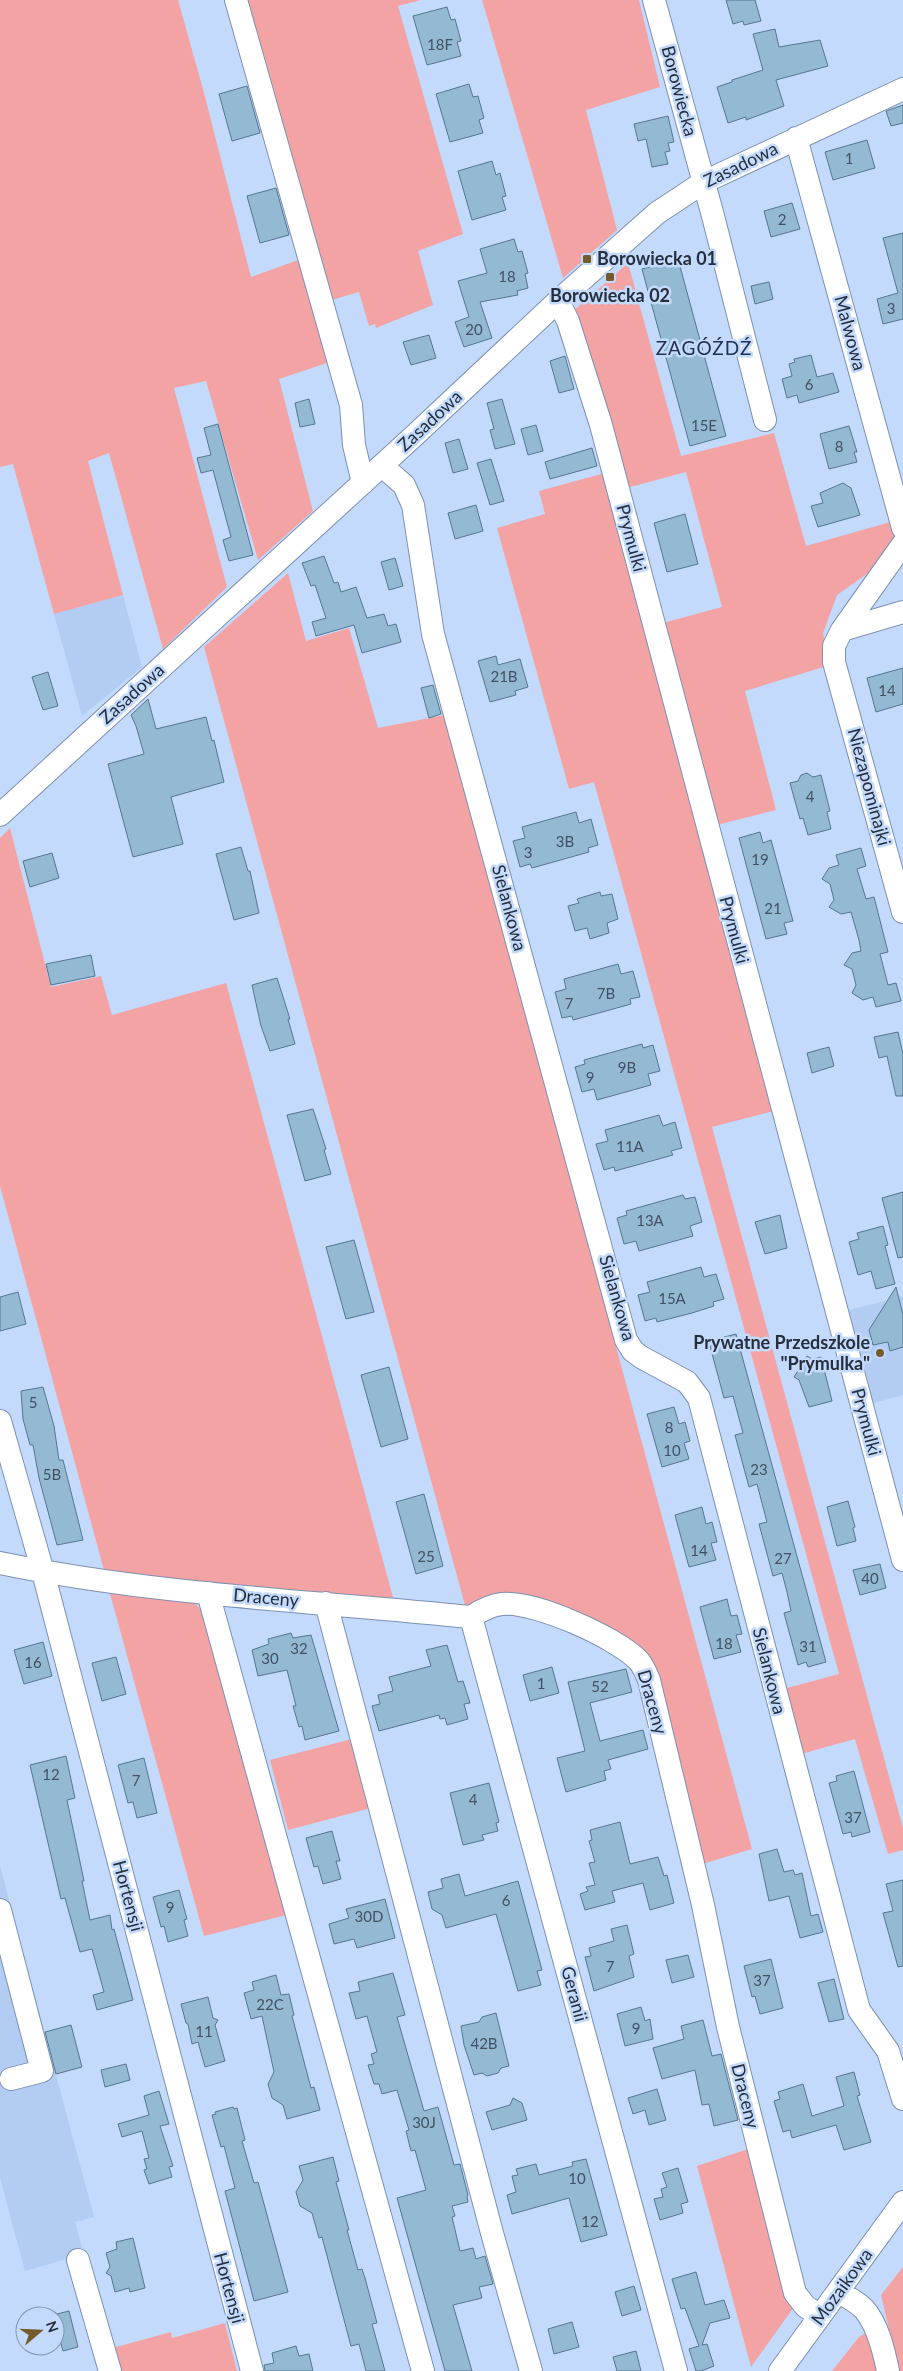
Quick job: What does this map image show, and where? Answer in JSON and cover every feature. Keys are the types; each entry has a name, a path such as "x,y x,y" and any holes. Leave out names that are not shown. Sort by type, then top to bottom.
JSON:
{"street":[{"path":"236,0 347,388 351,406 354,445 363,483"},
{"name":"Borowiecka","path":"654,0 704,182 765,420"},
{"name":"Zasadowa","path":"0,815 382,466 558,301 657,213 704,182 903,89"},
{"name":"Malwowa","path":"796,138 903,528"},
{"name":"Prymulki","path":"558,301 568,321 600,425 903,1560"},
{"name":"Sielankowa","path":"382,466 404,485 413,505 433,634 626,1340 641,1357 687,1382 699,1398 859,2010 888,2051 903,2099"},
{"path":"842,630 903,544"},
{"path":"842,630 903,612"},
{"name":"Niezapominajki","path":"842,630 834,646 834,662 903,912"},
{"name":"Hortensji","path":"0,1421 43,1572 252,2371"},
{"name":"Draceny","path":"0,1563 43,1572 208,1594 471,1617 495,1605 519,1605 585,1628 621,1644 640,1661 649,1680 703,1905 728,2027 795,2293 805,2306 820,2316"},
{"path":"208,1594 423,2371"},
{"path":"326,1603 492,2233 531,2371"},
{"name":"Geranii","path":"471,1617 676,2371"},
{"path":"0,1910 42,2071 11,2078"},
{"name":"Mozaikowa","path":"780,2371 903,2202"},
{"path":"78,2260 110,2371"},
{"path":"838,2291 858,2304 870,2318 876,2329 888,2371"}],"shaded area":[{"path":"0,0 178,0 251,277 301,259 330,362 279,379 313,511 258,560 206,381 174,388 227,587 163,649 109,453 88,461 123,595 54,614 13,464 0,467"},
{"path":"244,0 421,0 398,6 463,234 418,251 433,305 376,328 375,324 369,326 359,292 328,301"},
{"path":"482,0 639,0 660,87 586,110 617,230 563,278"},
{"path":"628,263 681,456 774,433 806,546 894,521 898,534 874,569 837,595 823,633 830,665 745,691 776,810 713,826 659,624 722,607 686,472 623,489 572,312"},
{"path":"605,473 774,1111 712,1127 903,1828 903,1850 888,1854 855,1739 801,1754 783,1689 839,1674 594,782 569,789 497,528 545,514 539,491"},
{"path":"288,573 306,641 349,628 378,728 445,715 752,1849 699,1865 650,1659 544,1605 503,1593 466,1609 204,647"},
{"path":"123,595 142,667 82,716 54,614"},
{"path":"10,828 51,987 101,976 112,1015 226,983 394,1601 105,1574 0,1186 0,838"},
{"name":"Prywatne Przedszkole \"Prymulka\"","path":"903,1296 903,1395 870,1404 846,1311"},
{"path":"109,1590 190,1600 210,1616 290,1914 204,1936"},
{"path":"356,1738 375,1807 288,1830 270,1760"},
{"path":"0,1866 94,2217 75,2222 84,2254 25,2271 0,2178"},
{"path":"754,2147 794,2307 751,2367 697,2166"},
{"path":"903,2267 903,2371 899,2371 881,2295"},
{"path":"225,2323 237,2371 101,2371 109,2349 171,2332 172,2338"},
{"path":"867,2332 881,2371 832,2371 859,2337"}],"building":[{"path":"726,0 755,0 761,21 744,25 743,21 733,24"},
{"path":"447,7 451,20 455,19 461,41 457,42 461,56 427,65 413,16"},
{"path":"775,29 779,47 820,40 828,66 776,80 784,106 746,120 746,117 728,123 717,87 763,70 753,34"},
{"path":"469,84 473,97 478,96 484,118 479,120 483,133 450,142 436,94"},
{"path":"247,86 260,133 232,141 219,94"},
{"path":"903,105 903,123 891,126 886,111"},
{"path":"668,116 674,142 668,143 670,151 665,152 668,164 652,167 646,139 638,141 634,124"},
{"path":"867,140 875,168 833,180 825,152"},
{"path":"492,161 496,175 500,173 506,196 502,197 506,210 472,220 458,171"},
{"path":"276,188 289,235 260,243 247,196"},
{"path":"792,203 800,229 771,237 764,211"},
{"path":"903,233 903,319 883,324 877,299 898,293 883,238"},
{"path":"514,239 518,252 522,251 528,273 525,274 528,288 517,291 518,295 480,302 492,338 464,347 455,322 469,317 458,281 487,273 480,249"},
{"path":"678,259 726,436 690,446 642,269"},
{"path":"769,282 773,299 755,304 751,286"},
{"path":"429,335 436,358 411,365 403,342"},
{"path":"811,355 817,377 833,373 839,392 799,403 797,395 787,398 782,379 792,376 789,364 795,362 794,359"},
{"path":"565,356 574,389 559,393 550,361"},
{"path":"309,399 315,424 300,427 295,403"},
{"path":"502,399 515,444 495,449 490,430 494,429 487,403"},
{"path":"218,424 253,555 229,561 223,540 231,537 213,470 201,473 197,458 211,455 204,428"},
{"path":"536,425 543,451 528,455 521,429"},
{"path":"849,426 857,452 854,452 857,462 829,469 820,434"},
{"path":"459,439 468,469 453,473 445,443"},
{"path":"592,448 597,466 550,479 545,462"},
{"path":"491,459 504,501 490,505 477,463"},
{"path":"843,483 851,488 860,515 818,527 811,506 823,503 820,493"},
{"path":"476,505 483,531 455,539 448,513"},
{"path":"685,514 698,564 667,572 654,523"},
{"path":"324,556 334,583 338,582 341,592 356,587 367,618 384,614 388,626 396,624 401,642 362,653 354,625 316,636 312,622 326,618 315,585 311,586 302,563"},
{"path":"395,558 403,586 389,590 381,562"},
{"path":"496,656 498,665 520,659 528,687 515,691 516,695 490,702 478,661"},
{"path":"903,668 903,704 876,712 867,678"},
{"path":"48,672 58,706 43,710 32,677"},
{"path":"433,685 441,714 429,718 421,688"},
{"path":"148,699 156,729 206,717 212,741 214,740 224,782 171,797 183,844 133,857 108,764 144,754 131,715"},
{"path":"807,773 813,777 821,775 830,811 827,812 831,829 808,835 803,818 800,819 790,783 798,781 801,775"},
{"path":"576,812 579,823 591,819 598,845 588,848 589,852 532,868 530,864 520,867 513,841 525,838 522,827"},
{"path":"760,832 763,843 771,840 793,921 784,923 787,934 766,939 739,838"},
{"path":"241,847 248,871 250,871 259,913 234,920 216,854"},
{"path":"861,848 866,866 857,869 866,899 874,897 888,952 880,954 888,985 896,983 901,1001 876,1007 873,997 863,1000 852,993 856,985 852,969 844,965 852,953 861,951 859,940 851,912 841,914 829,907 834,900 830,884 822,879 829,868 839,865 836,855"},
{"path":"52,853 59,878 30,887 23,861"},
{"path":"600,892 601,896 612,894 618,919 607,923 609,933 590,939 587,928 575,931 568,906 579,903 577,899"},
{"path":"91,955 95,976 51,985 46,964"},
{"path":"618,964 621,974 633,971 640,997 630,999 631,1004 573,1020 572,1016 562,1018 555,992 566,989 564,979"},
{"path":"277,978 290,1019 288,1019 295,1044 270,1051 261,1026 252,985"},
{"path":"898,1032 903,1054 903,1096 896,1096 887,1056 879,1058 874,1037"},
{"path":"642,1044 643,1048 653,1045 660,1071 648,1074 651,1085 597,1100 594,1089 582,1092 575,1067 585,1064 584,1060"},
{"path":"829,1047 834,1066 812,1073 807,1053"},
{"path":"313,1109 326,1149 324,1150 331,1174 305,1181 287,1115"},
{"path":"659,1115 663,1126 675,1122 682,1148 671,1151 673,1155 615,1171 614,1167 604,1170 596,1144 608,1141 605,1130"},
{"path":"903,1192 903,1257 898,1258 882,1198"},
{"path":"683,1195 685,1199 695,1197 702,1222 690,1226 693,1236 639,1251 636,1241 624,1244 617,1218 627,1215 626,1211"},
{"path":"780,1215 787,1248 765,1254 755,1222"},
{"path":"883,1226 888,1245 885,1246 895,1284 876,1289 871,1271 858,1275 849,1242 859,1239 857,1233"},
{"path":"354,1240 374,1312 346,1319 326,1247"},
{"path":"701,1267 704,1277 716,1274 724,1299 713,1302 714,1306 692,1313 657,1322 656,1318 645,1321 638,1295 650,1292 647,1282"},
{"path":"896,1287 903,1315 903,1347 890,1351 888,1342 873,1345 869,1330"},
{"path":"18,1292 26,1324 0,1331 0,1297"},
{"path":"736,1334 826,1662 808,1667 806,1662 798,1665 784,1613 791,1611 782,1573 773,1576 759,1524 767,1522 757,1484 749,1487 735,1435 743,1433 733,1396 724,1398 710,1346 718,1344 717,1339"},
{"path":"807,1356 812,1359 821,1357 832,1401 809,1407 799,1380 794,1377"},
{"path":"389,1367 408,1439 381,1447 361,1375"},
{"path":"43,1387 54,1426 59,1460 63,1460 83,1540 57,1545 39,1478 33,1445 30,1445 23,1419 21,1391"},
{"path":"674,1407 679,1424 685,1422 690,1441 684,1443 689,1459 662,1467 647,1414"},
{"path":"424,1494 443,1566 416,1574 396,1502"},
{"path":"848,1501 855,1527 853,1528 856,1541 837,1546 827,1507"},
{"path":"702,1507 706,1524 712,1522 717,1542 711,1543 716,1560 689,1567 675,1515"},
{"path":"880,1564 886,1588 860,1595 853,1570"},
{"path":"727,1599 731,1616 737,1615 742,1634 736,1635 741,1652 714,1659 700,1607"},
{"path":"291,1633 293,1638 311,1635 339,1731 305,1740 302,1726 299,1727 293,1706 296,1706 287,1670 258,1676 252,1650 269,1644 268,1639"},
{"path":"43,1642 52,1676 24,1684 14,1650"},
{"path":"447,1645 458,1682 463,1681 470,1703 464,1704 468,1719 447,1725 445,1718 440,1719 439,1715 379,1731 372,1706 380,1704 378,1695 393,1691 389,1677 431,1666 426,1650"},
{"path":"116,1657 126,1694 102,1701 92,1663"},
{"path":"552,1667 559,1693 530,1701 523,1675"},
{"path":"626,1669 632,1692 590,1703 600,1741 643,1730 648,1749 608,1760 611,1769 604,1771 606,1780 566,1792 557,1758 585,1751 568,1682"},
{"path":"66,1756 75,1798 67,1800 90,1920 110,1915 112,1930 114,1929 133,2000 97,2010 93,1995 104,1992 92,1949 80,1952 65,1898 61,1899 30,1765"},
{"path":"144,1758 157,1813 137,1818 133,1802 128,1803 118,1765"},
{"path":"854,1771 870,1832 852,1837 851,1832 843,1834 829,1783 837,1781 836,1776"},
{"path":"489,1783 499,1822 496,1823 498,1831 482,1835 484,1840 463,1845 450,1793"},
{"path":"620,1822 630,1864 658,1857 664,1876 667,1875 674,1903 650,1910 643,1883 612,1891 615,1902 585,1910 580,1894 588,1891 586,1887 595,1885 589,1863 595,1862 589,1841 592,1840 590,1830"},
{"path":"332,1831 340,1861 336,1861 341,1879 323,1884 318,1866 314,1867 306,1838"},
{"path":"777,1849 784,1872 793,1870 795,1875 802,1873 811,1916 818,1914 823,1932 800,1938 789,1896 769,1901 759,1854"},
{"path":"459,1874 465,1896 518,1881 542,1970 537,1971 541,1985 518,1991 496,1914 446,1928 442,1915 432,1909 428,1892 443,1888 441,1879"},
{"path":"903,1880 903,1966 898,1967 883,1913 893,1911 886,1884"},
{"path":"179,1890 187,1919 184,1920 188,1936 168,1942 164,1926 161,1927 153,1897"},
{"path":"385,1899 395,1938 357,1948 354,1939 334,1944 329,1924 349,1918 346,1909"},
{"path":"627,1925 634,1954 629,1956 634,1977 594,1991 585,1957 591,1956 589,1948 614,1941 611,1929"},
{"path":"688,1955 694,1977 672,1983 666,1960"},
{"path":"771,1959 783,2008 760,2014 755,1996 752,1997 744,1966"},
{"path":"393,1973 405,2015 397,2017 424,2111 438,2107 454,2165 460,2164 468,2195 468,2202 452,2206 455,2216 452,2217 460,2251 473,2248 476,2259 485,2256 493,2284 479,2287 482,2298 453,2305 472,2371 445,2371 397,2198 426,2190 415,2150 411,2151 406,2131 409,2130 397,2090 382,2094 379,2084 374,2084 368,2065 374,2064 371,2054 377,2052 367,2016 356,2019 349,1993 360,1991 358,1982"},
{"path":"276,1975 281,1995 289,1994 294,2015 292,2016 311,2088 314,2087 320,2110 287,2119 283,2105 272,2098 268,2084 274,2072 262,2016 251,2019 244,1993 254,1990 252,1982"},
{"path":"834,1979 844,2019 829,2022 818,1983"},
{"path":"208,1997 213,2018 218,2020 215,2025 225,2061 205,2067 198,2042 192,2044 181,2004"},
{"path":"641,2007 645,2021 650,2019 653,2039 625,2046 617,2014"},
{"path":"496,2013 509,2066 501,2068 498,2073 487,2076 482,2073 474,2075 464,2045 461,2026 479,2022 482,2017"},
{"path":"703,2020 712,2056 721,2054 738,2120 714,2126 709,2104 702,2105 695,2070 662,2079 653,2048 684,2039 681,2026"},
{"path":"71,2025 82,2067 56,2074 45,2032"},
{"path":"126,2064 130,2080 105,2087 101,2070"},
{"path":"854,2072 860,2095 857,2096 871,2142 844,2150 836,2125 792,2138 790,2130 783,2132 774,2101 780,2099 778,2092 803,2084 812,2116 844,2106 836,2077"},
{"path":"657,2089 666,2120 649,2125 645,2110 633,2114 628,2098"},
{"path":"159,2091 169,2124 160,2126 173,2166 169,2167 172,2177 149,2184 144,2170 147,2169 144,2159 149,2158 142,2131 122,2137 118,2124 149,2115 144,2096"},
{"path":"513,2098 522,2103 527,2120 492,2130 486,2112 510,2105"},
{"path":"233,2107 234,2109 237,2108 245,2140 242,2141 254,2183 258,2182 288,2292 254,2301 225,2191 235,2188 224,2146 221,2147 212,2115 216,2114 215,2112"},
{"path":"333,2157 339,2181 336,2182 349,2230 347,2230 358,2270 362,2269 365,2278 377,2323 372,2324 385,2371 366,2371 359,2344 351,2346 322,2237 319,2238 312,2213 300,2206 296,2192 303,2180 299,2166"},
{"path":"586,2159 607,2235 581,2242 569,2198 512,2214 507,2195 516,2192 512,2176 518,2175 516,2169 536,2164 539,2175 573,2166 572,2162"},
{"path":"678,2168 688,2202 681,2204 683,2213 660,2220 654,2199 663,2197 661,2189 667,2187 662,2173"},
{"path":"133,2238 145,2288 130,2292 129,2288 115,2292 111,2276 106,2273 110,2267 106,2253 117,2249 116,2242"},
{"path":"696,2272 705,2305 724,2300 730,2318 710,2323 702,2345 707,2344 714,2366 701,2371 696,2371 689,2349 699,2346 685,2308 681,2309 672,2279"},
{"path":"634,2286 641,2310 622,2316 615,2292"},
{"path":"69,2311 78,2347 65,2350 65,2312"},
{"path":"572,2322 579,2347 554,2354 548,2329"},
{"path":"296,2346 299,2356 309,2354 313,2371 265,2371 264,2365 274,2363 272,2353"},
{"path":"636,2351 641,2371 617,2371 613,2357"}],"place":[{"name":"Borowiecka 01","path":"587,259"},
{"name":"Borowiecka 02","path":"610,277"},
{"name":"Prywatne Przedszkole \"Prymulka\"","path":"880,1353"}],"district":[{"name":"ZAGÓŹDŹ","path":"704,348"}]}
